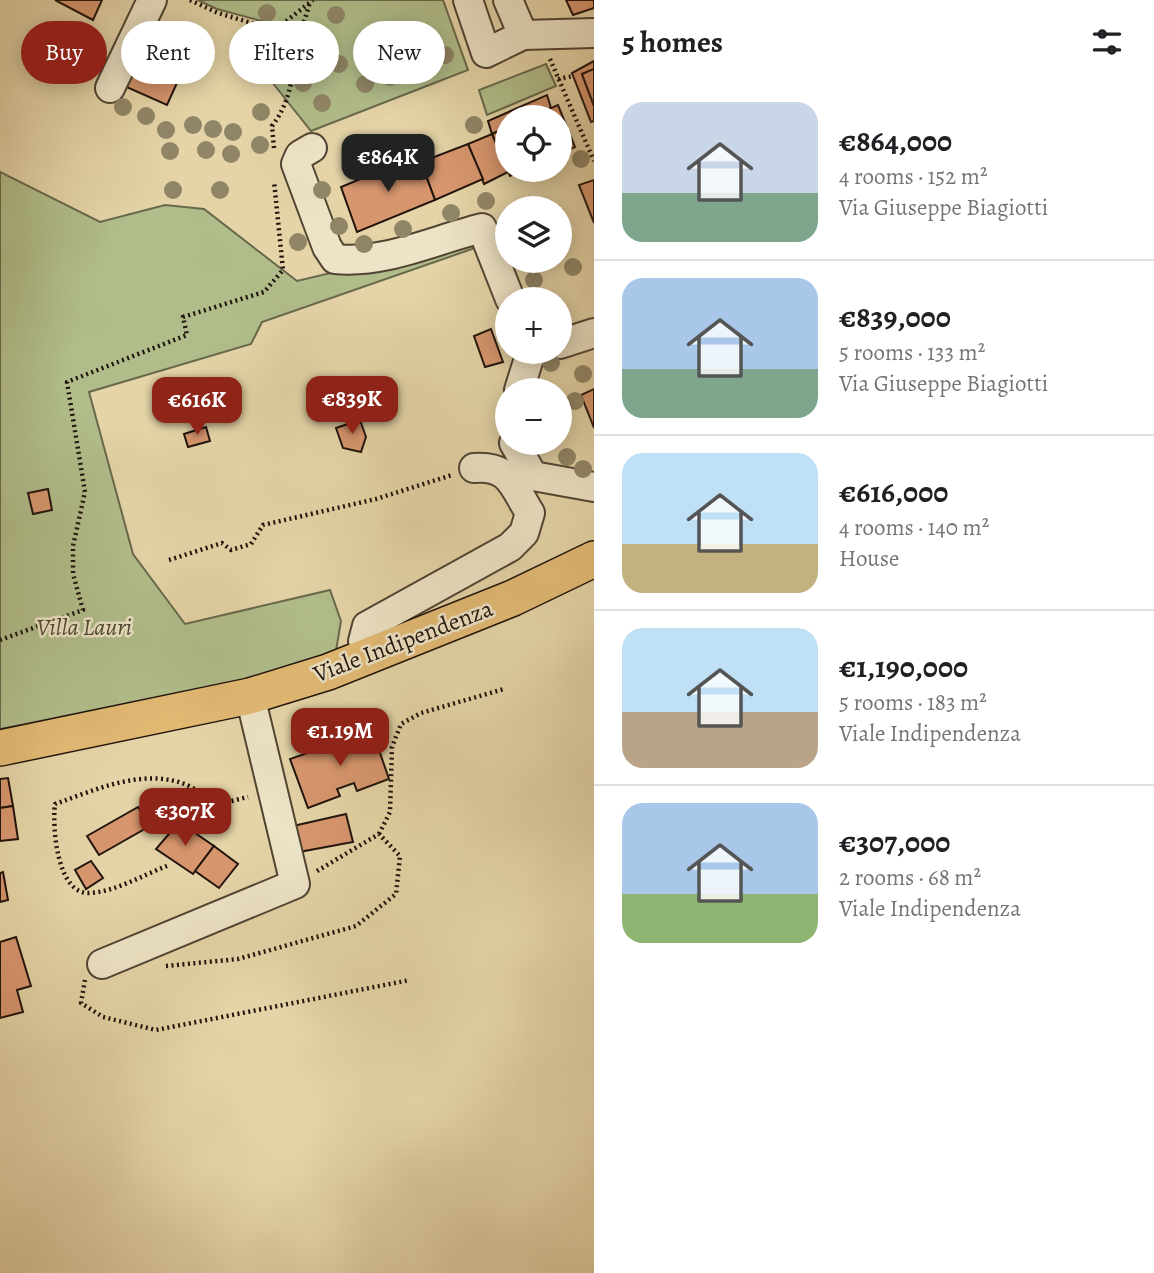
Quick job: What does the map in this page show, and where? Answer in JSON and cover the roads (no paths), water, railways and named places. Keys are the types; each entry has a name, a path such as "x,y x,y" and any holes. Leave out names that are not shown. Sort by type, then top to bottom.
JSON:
{"main road":[{"name":"Viale Indipendenza","path":"0,748 250,696 370,655 513,598 594,559"}],"street":[{"path":"110,88 152,0"},
{"path":"468,0 486,53 523,35 594,33"},
{"path":"508,0 523,35"},
{"path":"312,148 300,155 296,164 327,247 335,259 350,260 394,254 482,228 505,287"},
{"path":"572,340 594,333"},
{"path":"521,455 533,476 594,487"},
{"path":"370,655 363,641 367,626 510,547 524,533 530,513 505,473 491,467 474,468"},
{"path":"102,964 295,884 250,696"}],"park label":[{"name":"Villa Lauri","path":"84,627"}]}
